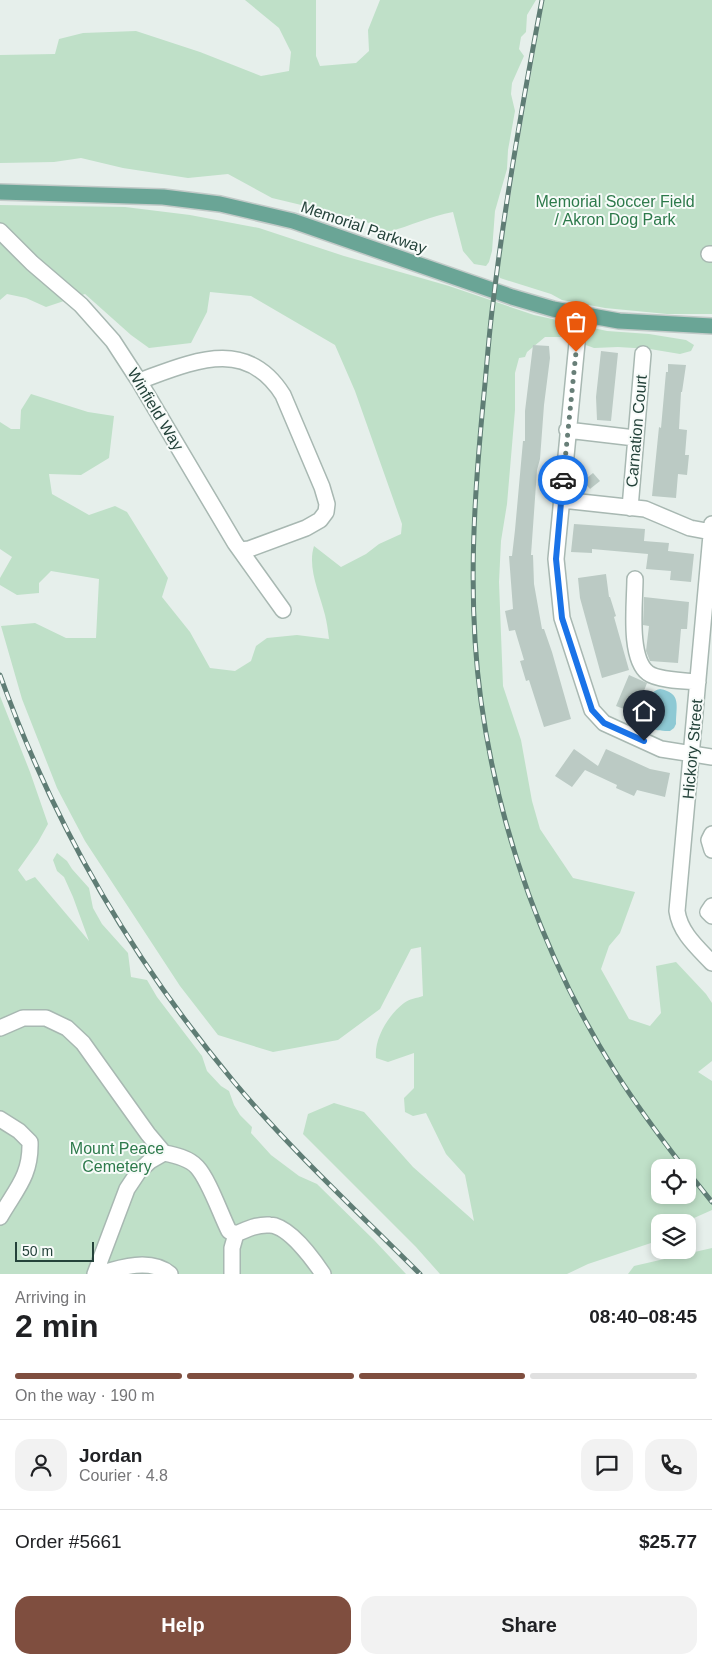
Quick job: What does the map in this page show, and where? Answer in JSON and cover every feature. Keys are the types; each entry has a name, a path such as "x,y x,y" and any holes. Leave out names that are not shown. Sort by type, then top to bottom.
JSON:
{"main road":[{"name":"Memorial Parkway","path":"0,192 163,197 220,204 293,221 512,297 552,309 620,321 712,326"}],"street":[{"name":"Winfield Way","path":"0,232 32,264 89,313 113,341 140,381 241,550 283,610"},
{"path":"577,343 567,430 556,559 560,613 592,710 604,723 661,749 712,757"},
{"name":"Carnation Court","path":"630,508 643,354"},
{"path":"140,381 188,364 227,358 243,362 267,375 275,382 283,395 322,487 327,504 326,512 320,520 306,528 249,549 241,550"},
{"path":"567,430 635,438"},
{"path":"562,500 645,509 690,528 712,528"},
{"name":"Hickory Street","path":"710,957 681,928 677,911 698,682 707,630 712,528"},
{"path":"635,579 635,643 640,662 648,674 661,678 698,682"},
{"path":"712,834 709,843 712,850"},
{"path":"712,906 708,912 712,916"},
{"path":"0,1028 22,1018 46,1018 67,1028 83,1043 148,1134 164,1153 180,1156 196,1165 204,1177 229,1231 236,1234 257,1225 272,1224 296,1239 323,1274"},
{"path":"0,1119 19,1130 30,1142 31,1158 26,1174 0,1217"},
{"path":"95,1274 127,1190 139,1171 150,1161 164,1153"},
{"path":"232,1274 232,1248 236,1234"},
{"path":"99,1274 120,1267 140,1265 163,1268 170,1274"}],"green space":[{"path":"245,0 316,0 316,56 320,66 356,63 369,51 368,30 380,0 536,0 527,15 526,32 521,37 519,49 524,56 512,83 511,94 515,111 508,150 507,169 495,211 492,251 486,266 474,264 463,251 453,212 388,232 360,219 272,198 228,174 188,178 123,168 81,158 54,162 0,163 0,55 55,54 59,39 83,33 136,31 200,52 261,76 289,71 291,52 279,28"},
{"name":"Memorial Soccer Field / Akron Dog Park","path":"544,0 712,0 712,314 667,314 605,308 562,300 551,294 500,278 498,273"},
{"path":"0,205 125,207 190,215 259,228 344,256 449,286 534,315 607,331 649,334 686,340 694,345 691,351 680,354 650,349 594,348 564,337 545,337 527,352 525,357 519,358 515,373 515,410 507,504 501,541 499,582 503,686 521,740 532,801 540,829 573,878 635,892 620,933 609,946 601,969 629,1019 650,1026 661,1013 656,966 676,962 712,1003 712,1061 698,1072 712,1081 712,1210 696,1217 696,1214 651,1214 651,1243 588,1264 567,1274 440,1274 416,1247 303,1134 308,1114 334,1103 364,1112 413,1167 474,1221 465,1175 446,1154 426,1113 413,1116 405,1112 404,1098 414,1088 414,1053 388,1062 376,1058 377,1043 380,1035 393,1014 406,1002 423,996 421,947 411,949 380,1009 338,1040 273,1052 218,1035 180,986 85,841 57,788 22,699 1,626 35,623 66,638 96,638 99,579 51,571 39,583 39,593 17,595 0,585 0,578 12,557 0,549 0,422 11,429 20,429 21,410 31,394 88,412 114,416 109,458 81,475 49,474 52,494 89,515 115,506 127,512 168,578 162,597 190,632 210,668 235,671 251,661 256,646 267,638 297,635 329,639 325,615 313,572 312,554 314,546 341,567 366,554 379,544 401,534 402,524 355,391 335,345 251,296 210,292 207,312 191,343 149,348 131,335 85,294 46,307 26,298 7,294 0,300"},
{"name":"Mount Peace Cemetery","path":"0,696 48,824 18,870 26,881 35,877 89,941 73,897 64,877 57,871 53,860 57,853 67,861 89,888 93,908 102,924 128,953 131,977 147,980 157,997 202,1056 207,1071 221,1086 229,1091 240,1115 252,1127 251,1133 271,1155 299,1176 317,1184 406,1274 0,1274"},
{"path":"712,1248 712,1274 628,1274 634,1266 664,1259 696,1259 696,1252"}],"water":[{"path":"660,689 672,694 676,701 676,724 670,731 653,729 647,724 645,719 645,707 650,695"}],"building":[{"path":"533,345 549,346 550,358 540,459 537,470 531,555 533,555 534,584 542,629 544,629 552,652 571,719 544,727 529,680 526,681 520,661 524,660 515,630 509,631 505,611 513,609 509,556 512,556 515,530 523,441 525,441 525,411"},
{"path":"601,351 618,353 611,421 597,420 596,397"},
{"path":"668,364 686,365 681,392 679,429 687,430 685,455 689,455 687,475 678,474 676,498 652,496"},
{"path":"593,473 600,481 590,489 583,481"},
{"path":"574,524 645,529 644,541 669,543 668,551 694,554 691,582 670,580 671,571 646,569 648,554 592,549 592,553 571,552"},
{"path":"606,574 609,597 616,616 614,617 629,670 602,678 580,598 578,578"},
{"path":"644,597 689,602 687,629 681,629 678,663 650,661 646,651 649,626 643,625"},
{"path":"629,675 647,683 634,717 623,712 624,709 616,706"},
{"path":"574,749 598,766 606,749 650,769 670,773 665,797 637,790 634,796 616,788 617,785 585,770 572,787 555,776"}],"railway":[{"path":"542,0 521,113 503,227 490,326 480,432 473,586 474,624 481,701 489,750 513,847 547,941 567,986 616,1073 677,1159"},
{"path":"0,675 21,730 71,837 99,889 162,988 234,1082 278,1132 420,1274"},
{"path":"696,1182 712,1202"}],"way so far":[{"path":"563,480 576,352"}],"route":[{"path":"563,480 556,559 560,613 592,710 604,723 644,741"}]}
